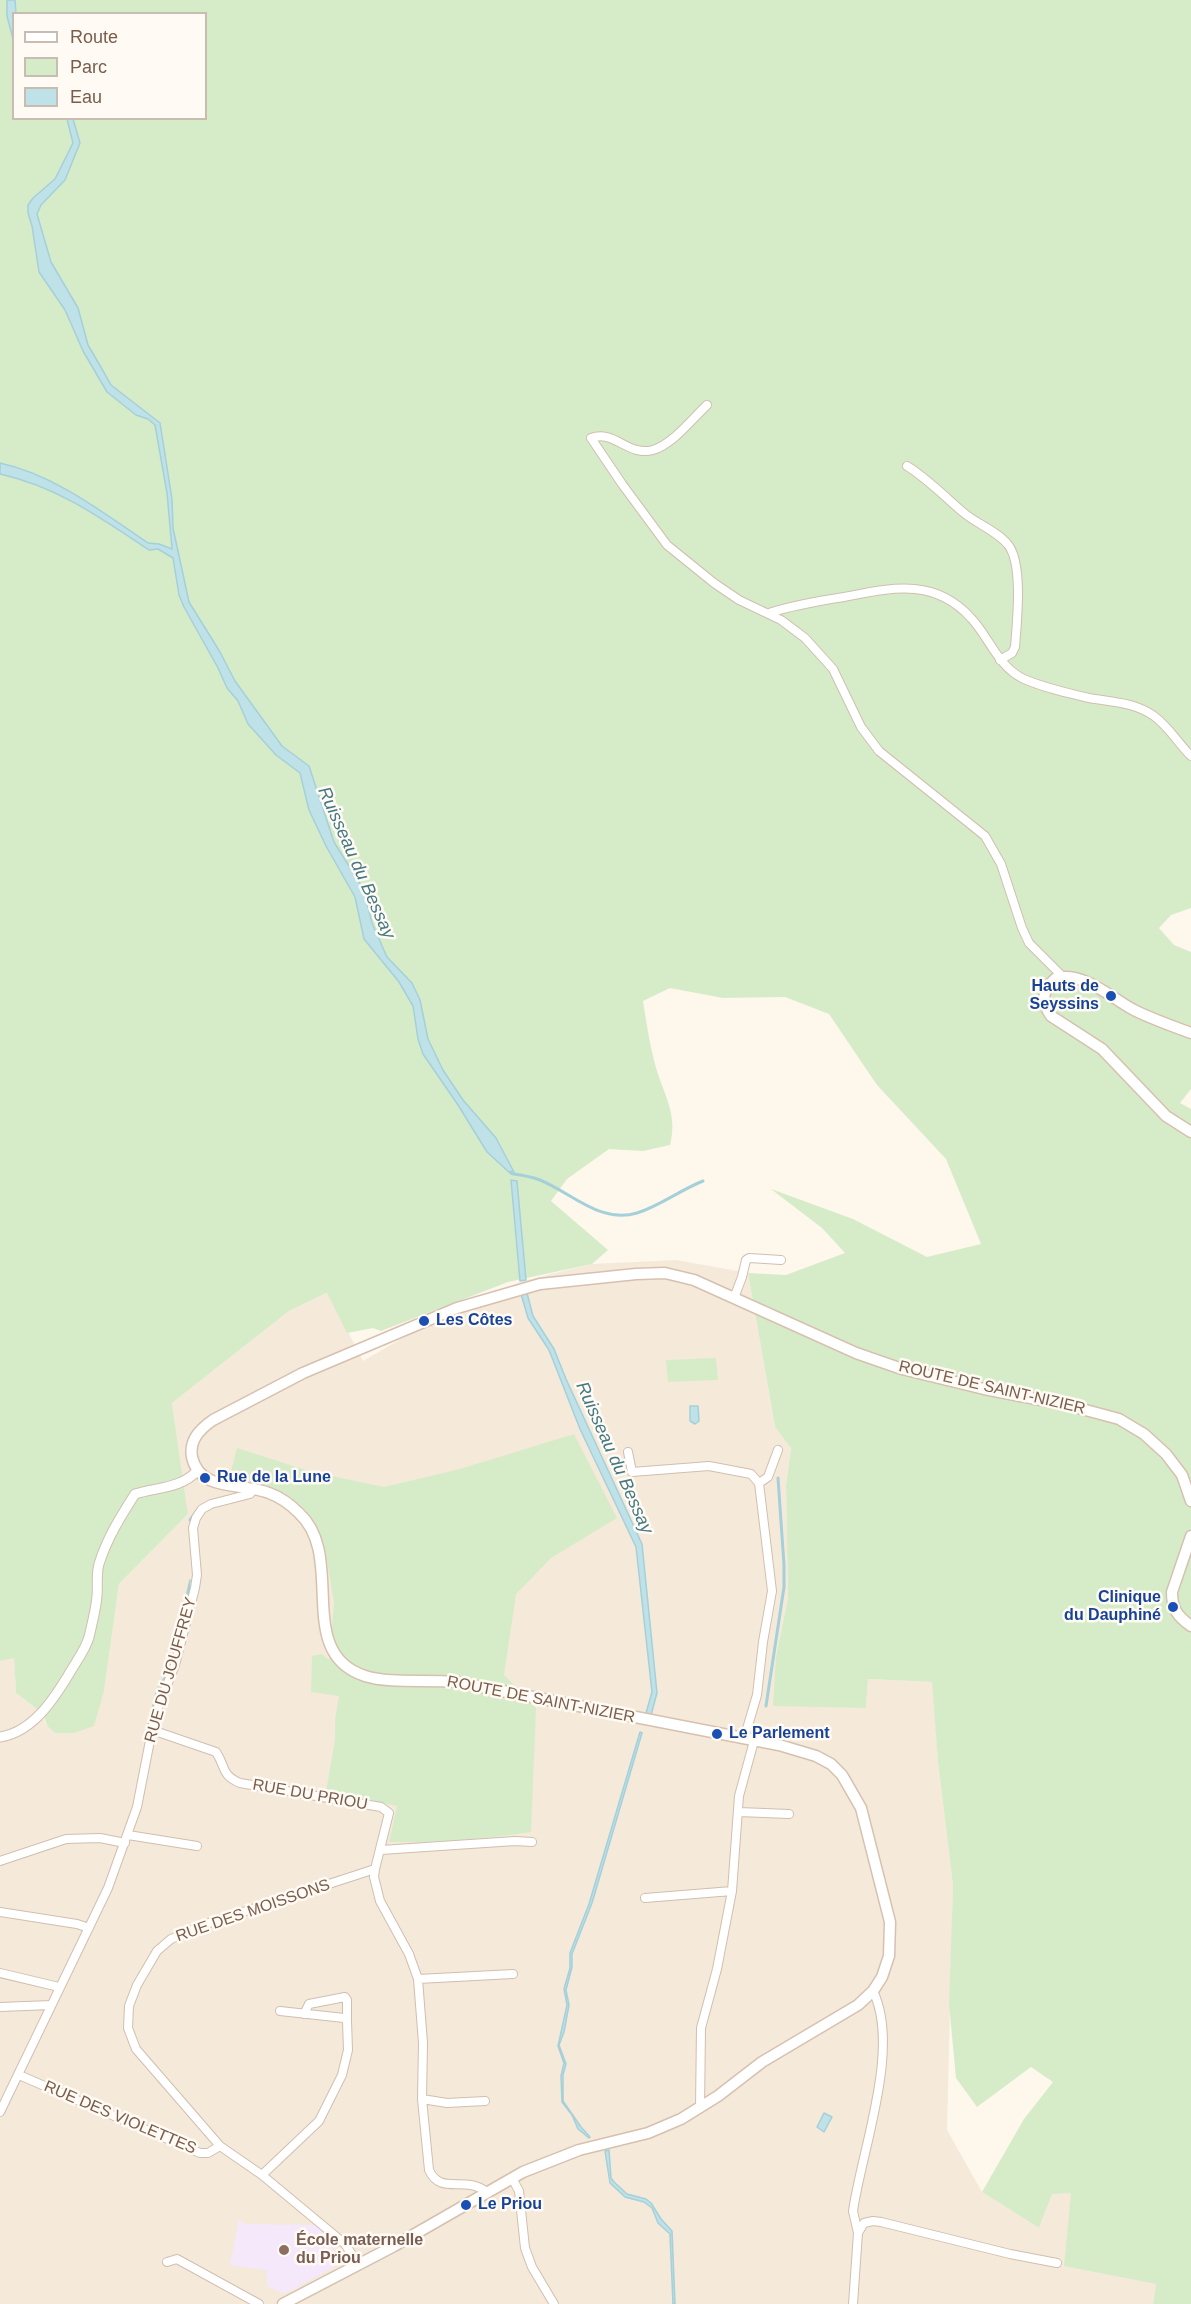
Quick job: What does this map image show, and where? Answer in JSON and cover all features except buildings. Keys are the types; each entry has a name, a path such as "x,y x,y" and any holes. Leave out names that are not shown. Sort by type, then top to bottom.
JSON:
{"main road":[{"path":"1191,1033 1131,1008 1082,981 1062,976 1047,985 1044,997 1047,1010 1058,1021 1102,1050 1166,1116 1191,1132"},
{"name":"ROUTE DE SAINT-NIZIER","path":"283,2304 394,2246 512,2178 579,2150 648,2133 700,2108 762,2062 858,2005 873,1991 882,1977 889,1956 890,1922 861,1808 847,1781 831,1764 816,1756 795,1749 456,1682 433,1679 376,1679 353,1671 335,1655 327,1636 320,1550 310,1528 299,1513 280,1498 254,1488 216,1483 205,1478 198,1470 191,1452 192,1444 202,1428 303,1373 457,1308 540,1284 665,1273 694,1280 856,1353 903,1368 1119,1419 1144,1434 1166,1454 1182,1475 1191,1501"},
{"path":"1191,1536 1172,1592 1176,1615 1191,1626"}],"street":[{"path":"707,405 673,437 652,451 636,451 609,436 600,434 591,438 667,545 739,600 769,613 794,629 823,656 841,682 861,727 879,751 985,836 1001,864 1029,943 1062,976"},
{"path":"907,466 929,480 964,513 1008,544 1016,569 1015,647 1012,653 1000,660"},
{"path":"769,613 789,606 872,590 898,588 927,591 948,599 969,616 981,629 1000,660 1019,677 1032,683 1089,698 1126,703 1141,709 1165,724 1191,756"},
{"path":"734,1298 746,1260 749,1258 781,1260"},
{"path":"759,1483 768,1477 778,1450"},
{"path":"628,1452 632,1472 710,1466 751,1474 759,1483 772,1590 739,1796 732,1891 717,1969 701,2028 700,2108"},
{"path":"0,1737 7,1736 27,1725 44,1709 58,1693 78,1660 88,1640 97,1598 98,1566 116,1525 135,1494 175,1485 193,1476 198,1470"},
{"name":"RUE DU JOUFFREY","path":"0,2112 89,1928 127,1839 137,1807 155,1716 175,1665 195,1588 197,1575 193,1528 196,1518 202,1509 211,1504 250,1494 254,1488"},
{"name":"RUE DU PRIOU","path":"152,1730 216,1752 224,1772 240,1783 381,1807 388,1813 389,1818 381,1850"},
{"path":"739,1812 789,1814"},
{"path":"0,1861 66,1839 127,1839 197,1846"},
{"path":"488,2193 470,2184 443,2184 435,2181 429,2170 422,2099 423,2043 418,1979 409,1954 380,1901 374,1877 375,1869 381,1850 515,1841 532,1842"},
{"name":"RUE DES MOISSONS","path":"358,2264 345,2244 262,2175 220,2146 136,2049 128,2028 128,2020 129,2006 137,1985 157,1952 171,1939 209,1923 375,1869"},
{"path":"645,1898 732,1891"},
{"path":"0,1912 77,1924 89,1928"},
{"path":"0,1973 59,1987"},
{"path":"418,1979 513,1974"},
{"path":"853,2304 858,2233 853,2211 882,2066 883,2022 879,2003 873,1991"},
{"path":"262,2175 319,2121 342,2075 348,2050 347,2000 345,1997 309,2004 304,2014"},
{"path":"0,2007 51,2005"},
{"path":"280,2011 344,2018 347,2021"},
{"name":"RUE DES VIOLETTES","path":"19,2075 200,2153 208,2153 220,2146"},
{"path":"422,2099 447,2103 485,2101"},
{"path":"512,2178 519,2191 525,2248 532,2267 554,2304"},
{"path":"858,2233 864,2223 881,2222 1010,2254 1057,2263"},
{"path":"167,2262 177,2259 259,2304"}],"shaded area":[{"path":"676,1260 748,1273 775,1427 791,1447 786,1485 788,1598 776,1656 866,1708 868,1679 933,1682 938,1762 953,1886 947,2130 982,2192 1039,2228 1052,2193 1071,2193 1157,2280 1153,2304 0,2304 0,1661 14,1657 16,1693 38,1710 48,1727 55,1733 104,1691 119,1584 188,1514 172,1403 289,1311 328,1293 363,1361 408,1335 523,1281 592,1264"},
{"name":"École maternelle du Priou","path":"239,2220 246,2224 318,2225 342,2263 284,2294 267,2286 267,2270 230,2265"}],"green space":[{"path":"0,0 1191,0 1191,908 1171,915 1159,928 1174,945 1191,952 1191,1089 1180,1103 1191,1109 1191,2304 1153,2304 1156,2284 1064,2266 1071,2193 1052,2194 1039,2228 982,2192 1024,2119 1053,2082 1031,2067 977,2107 956,2078 949,2004 953,1886 938,1762 932,1682 868,1679 866,1708 773,1706 776,1656 788,1598 786,1485 791,1448 775,1427 748,1273 786,1275 845,1253 822,1228 771,1189 853,1219 927,1257 981,1244 946,1159 877,1085 829,1014 785,997 723,998 670,988 643,1001 654,1060 671,1112 670,1145 643,1151 609,1149 567,1179 551,1201 608,1250 592,1264 508,1282 381,1331 373,1328 347,1333 327,1293 289,1311 172,1403 188,1514 119,1584 104,1691 94,1726 74,1733 55,1733 48,1727 42,1713 16,1693 14,1658 0,1661"},
{"path":"716,1358 718,1380 668,1382 666,1360"},
{"path":"574,1434 617,1518 551,1558 516,1594 504,1675 536,1708 531,1832 460,1840 389,1842 397,1806 326,1791 335,1740 335,1720 339,1696 311,1692 312,1656 322,1654 329,1660 334,1603 324,1543 306,1510 285,1493 230,1475 237,1448 312,1472 384,1487 460,1469"}],"water":[{"path":"7,0 15,0 16,12 12,12 12,35 7,16"},
{"path":"67,120 73,120 80,143 65,180 41,205 37,214 51,262 78,308 88,345 111,385 160,423 172,499 173,528 189,602 235,681 282,746 309,766 334,842 364,890 372,923 387,957 412,983 420,1000 428,1039 443,1070 463,1100 496,1138 515,1174 511,1174 487,1152 423,1054 418,1039 413,1006 399,982 364,939 355,897 309,810 300,773 276,755 248,724 238,701 227,688 184,607 179,595 173,558 158,549 149,550 96,515 60,495 0,474 0,463 40,476 95,507 148,543 172,549 167,493 155,425 148,419 136,415 107,392 83,351 65,310 39,272 28,205 55,179 73,143"},
{"path":"511,1180 517,1181 526,1280 520,1281"},
{"path":"527,1293 533,1316 554,1349 642,1544 657,1693 651,1715 646,1713 652,1692 636,1547 580,1429 549,1350 528,1318 521,1294"},
{"path":"690,1406 698,1406 699,1421 695,1424 690,1421"},
{"path":"190,1580 188,1602 170,1669 167,1674"},
{"path":"167,1674 158,1689 147,1729 157,1689"},
{"path":"640,1732 642,1733 592,1903 572,1954 572,1967 566,1990 569,2005 559,2045 566,2064 563,2075 563,2101 589,2138 578,2129 572,2115 562,2102 561,2076 564,2063 558,2046 567,2005 564,1989 570,1968 570,1953 589,1904"},
{"path":"824,2113 832,2117 824,2132 817,2127"},
{"path":"609,2150 611,2178 614,2182 627,2194 646,2199 651,2203 672,2231 675,2304 673,2304 670,2234 658,2223 652,2208 644,2202 625,2197 610,2183 605,2151"}],"waterway":[{"path":"511,1172 540,1180 598,1211 624,1215 645,1210 703,1181"},
{"path":"766,1706 784,1587 778,1478"},
{"path":"190,1520 199,1508"}],"place":[{"name":"Hauts de Seyssins","path":"1111,996"},
{"name":"Les Côtes","path":"424,1321"},
{"name":"Rue de la Lune","path":"205,1478"},
{"name":"Clinique du Dauphiné","path":"1173,1607"},
{"name":"Le Parlement","path":"717,1734"},
{"name":"Le Priou","path":"466,2205"},
{"name":"École maternelle du Priou","path":"284,2250"}],"water label":[{"name":"Ruisseau du Bessay","path":"356,863"},
{"name":"Ruisseau du Bessay","path":"614,1458"}]}
